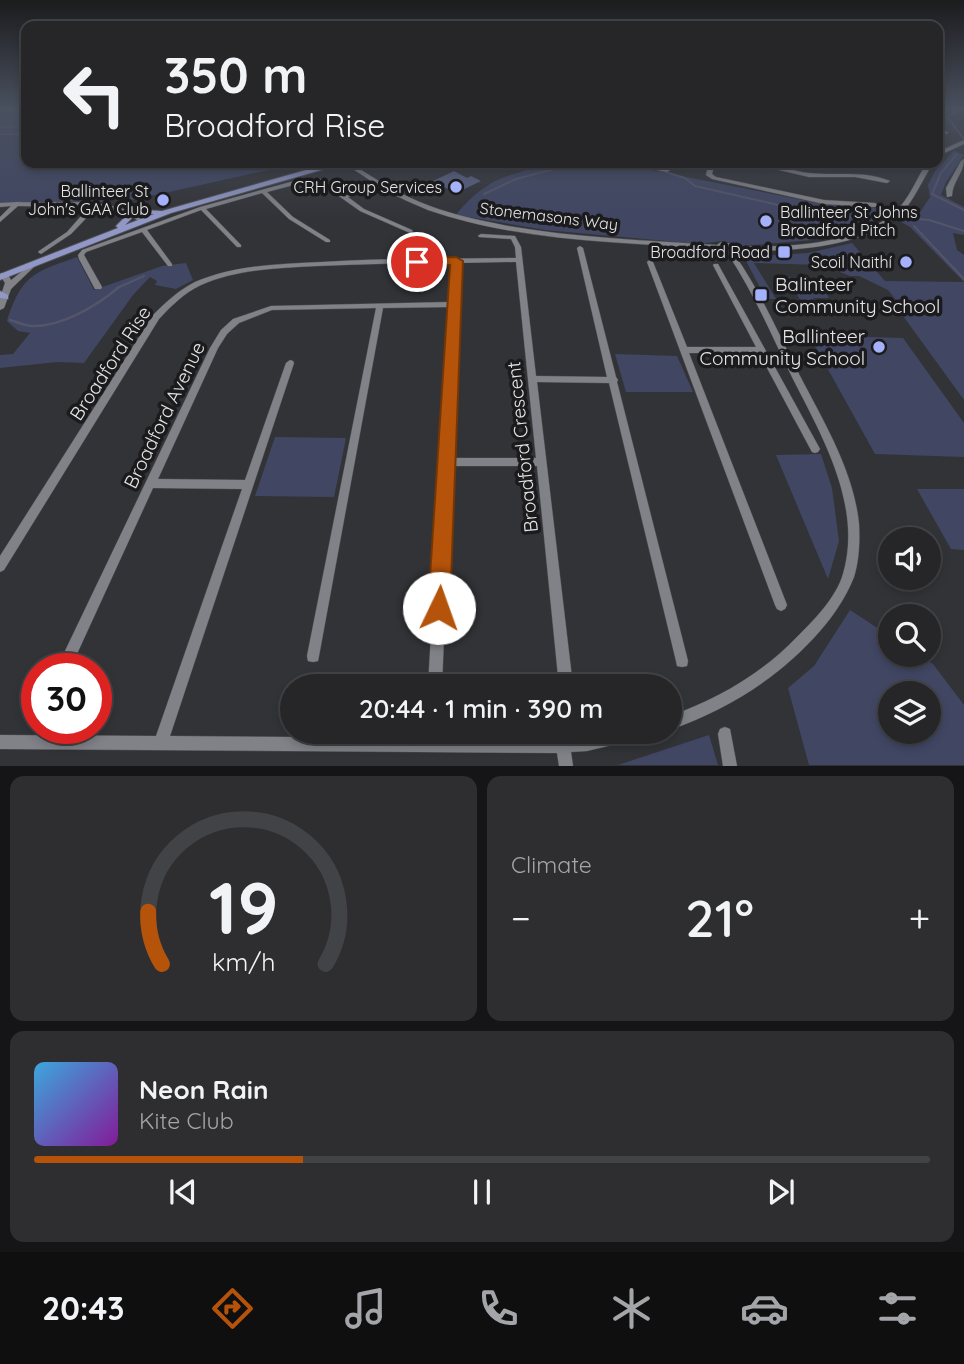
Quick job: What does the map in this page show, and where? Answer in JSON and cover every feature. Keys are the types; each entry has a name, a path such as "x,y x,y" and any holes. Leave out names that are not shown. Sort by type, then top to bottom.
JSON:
{"main road":[{"path":"2,276 111,232 143,225 168,211 321,168"},
{"path":"111,232 126,220 130,211 168,211"}],"street":[{"path":"943,151 956,145"},
{"path":"949,147 964,152"},
{"path":"949,196 949,188 964,161"},
{"name":"Stonemasons Way","path":"356,168 377,184 430,209 495,226 719,247 733,251"},
{"path":"656,168 667,170"},
{"path":"711,168 709,175 714,178 824,202 875,205"},
{"path":"775,168 809,175 855,175 887,181"},
{"path":"682,718 731,697 786,656 830,607 843,587 850,568 853,544 852,516 834,451 733,251 804,246 876,228 899,212 927,168"},
{"path":"98,286 81,255 89,249 143,225 312,179 320,180 362,209 410,231"},
{"path":"343,197 377,184"},
{"path":"264,192 291,218 328,241"},
{"path":"0,205 64,203 130,211 143,225 170,265"},
{"path":"0,220 17,204"},
{"path":"41,252 69,233 93,207"},
{"path":"202,208 239,246"},
{"path":"481,236 515,239 520,260"},
{"path":"580,248 682,661"},
{"name":"Broadford Rise","path":"0,566 156,317 171,301 190,288 244,271 290,265 520,260"},
{"name":"Broadford Crescent","path":"520,260 565,674"},
{"path":"436,674 456,261"},
{"path":"650,262 781,604"},
{"path":"0,308 2,296 8,287 35,263"},
{"path":"716,265 815,449"},
{"path":"2,276 9,280 8,287"},
{"name":"Broadford Avenue","path":"71,651 223,332 236,321 271,308 454,304"},
{"path":"313,656 380,306"},
{"path":"739,310 762,310"},
{"path":"684,350 760,350"},
{"path":"161,743 290,363"},
{"path":"533,379 614,380"},
{"path":"447,462 540,462"},
{"path":"150,483 247,485"},
{"path":"725,734 730,765"},
{"path":"0,742 280,741"},
{"path":"530,744 587,744"},
{"path":"563,746 566,765"}],"shaded area":[{"path":"0,145 21,145 21,168 277,168 119,203 117,198 96,203 0,203"},
{"path":"954,151 964,155 946,182 941,195 964,207 964,235 953,233 957,250 964,255 964,282 910,227 901,222 908,215 919,214 930,197 928,185 935,171 943,168 943,163"},
{"path":"529,168 640,168 823,204 864,205 887,211 877,219 813,240 742,246 723,241 699,244 545,230 456,215 478,192 491,183"},
{"path":"852,243 885,281 964,282 964,400 898,309 903,309 888,290 859,276 850,276 822,265 754,263 776,299 766,299 744,257 808,253"},
{"path":"77,257 94,290 162,266 186,263 193,280 176,289 155,285 157,281 150,277 133,295 84,363 57,362 0,368 0,355 13,354 30,333 18,331 7,321 18,293 40,271"},
{"path":"787,277 816,278 829,298 813,298 817,306 803,305"},
{"path":"809,335 903,338 964,423 964,457 875,454"},
{"path":"615,354 677,356 693,392 626,392"},
{"path":"275,437 346,438 334,497 255,496"},
{"path":"821,454 832,488 839,541 828,579 776,455"},
{"path":"917,489 964,489 964,550 951,549 941,527"},
{"path":"850,610 878,628 878,667 935,667 964,705 964,765 809,765 788,688 814,666"},
{"path":"709,735 718,765 618,765 682,744"}],"building":[{"name":"CRH Group Services","path":"454,171 481,181 456,193 433,181"}],"waterway":[{"path":"957,154 941,173 932,194 964,210"},
{"path":"484,194 516,179 559,168"},
{"path":"659,170 685,178 695,186 809,212 831,220 867,215"},
{"path":"906,218 929,220 964,231"},
{"path":"914,226 964,279"},
{"path":"119,287 144,276"},
{"path":"10,320 32,326 55,323 90,308 119,287"}],"place":[{"name":"CRH Group Services","path":"456,187"},
{"name":"Ballinteer St John's GAA Club","path":"163,200"},
{"name":"Ballinteer St Johns Broadford Pitch","path":"766,221"},
{"name":"Broadford Road","path":"784,252"},
{"name":"Scoil Naithí","path":"906,262"},
{"name":"Balinteer Community School","path":"761,295"},
{"name":"Ballinteer Community School","path":"879,347"}],"route":[{"path":"417,262 456,261 439,608"}]}
